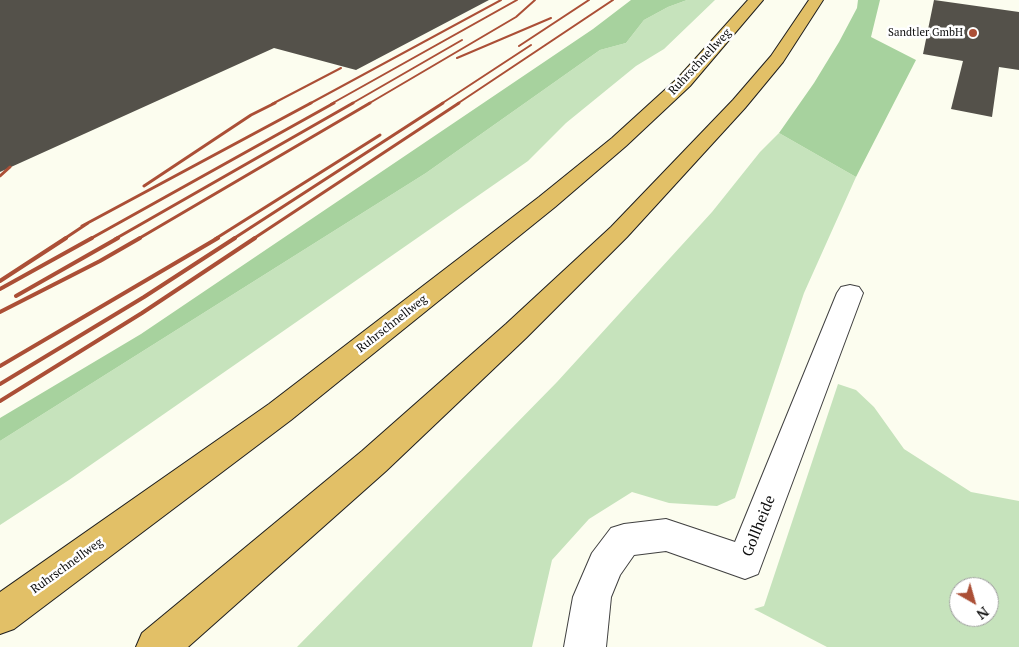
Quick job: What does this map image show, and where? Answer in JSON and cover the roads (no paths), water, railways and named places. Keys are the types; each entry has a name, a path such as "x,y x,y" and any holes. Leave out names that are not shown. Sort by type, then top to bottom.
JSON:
{"highway":[{"name":"Ruhrschnellweg","path":"0,615 280,412 548,202 619,142 684,82 756,0"},
{"path":"157,647 374,461 619,232 739,104 777,59 816,0"}],"street":[{"name":"Gollheide","path":"585,647 592,597 606,565 624,540 666,535 745,562 850,293"}],"railway":[{"path":"309,104 501,0"},
{"path":"331,104 517,0"},
{"path":"368,104 516,17 535,0"},
{"path":"519,46 589,0"},
{"path":"457,104 613,0"},
{"path":"457,58 551,18"},
{"path":"351,104 462,40"},
{"path":"441,104 531,45"},
{"path":"272,104 341,68"},
{"path":"144,186 251,115 275,103"},
{"path":"82,226 311,103"},
{"path":"90,239 334,103"},
{"path":"115,239 353,103"},
{"path":"138,239 370,103"},
{"path":"233,239 443,103"},
{"path":"253,239 459,103"},
{"path":"215,239 380,135"},
{"path":"0,176 10,167"},
{"path":"64,239 88,223"},
{"path":"0,281 66,238"},
{"path":"0,289 92,238"},
{"path":"16,296 118,238"},
{"path":"0,312 100,261 140,238"},
{"path":"0,366 218,238"},
{"path":"0,384 144,297 235,238"},
{"path":"0,401 142,313 255,238"}],"place":[{"name":"Sandtler GmbH","path":"973,33"}]}
